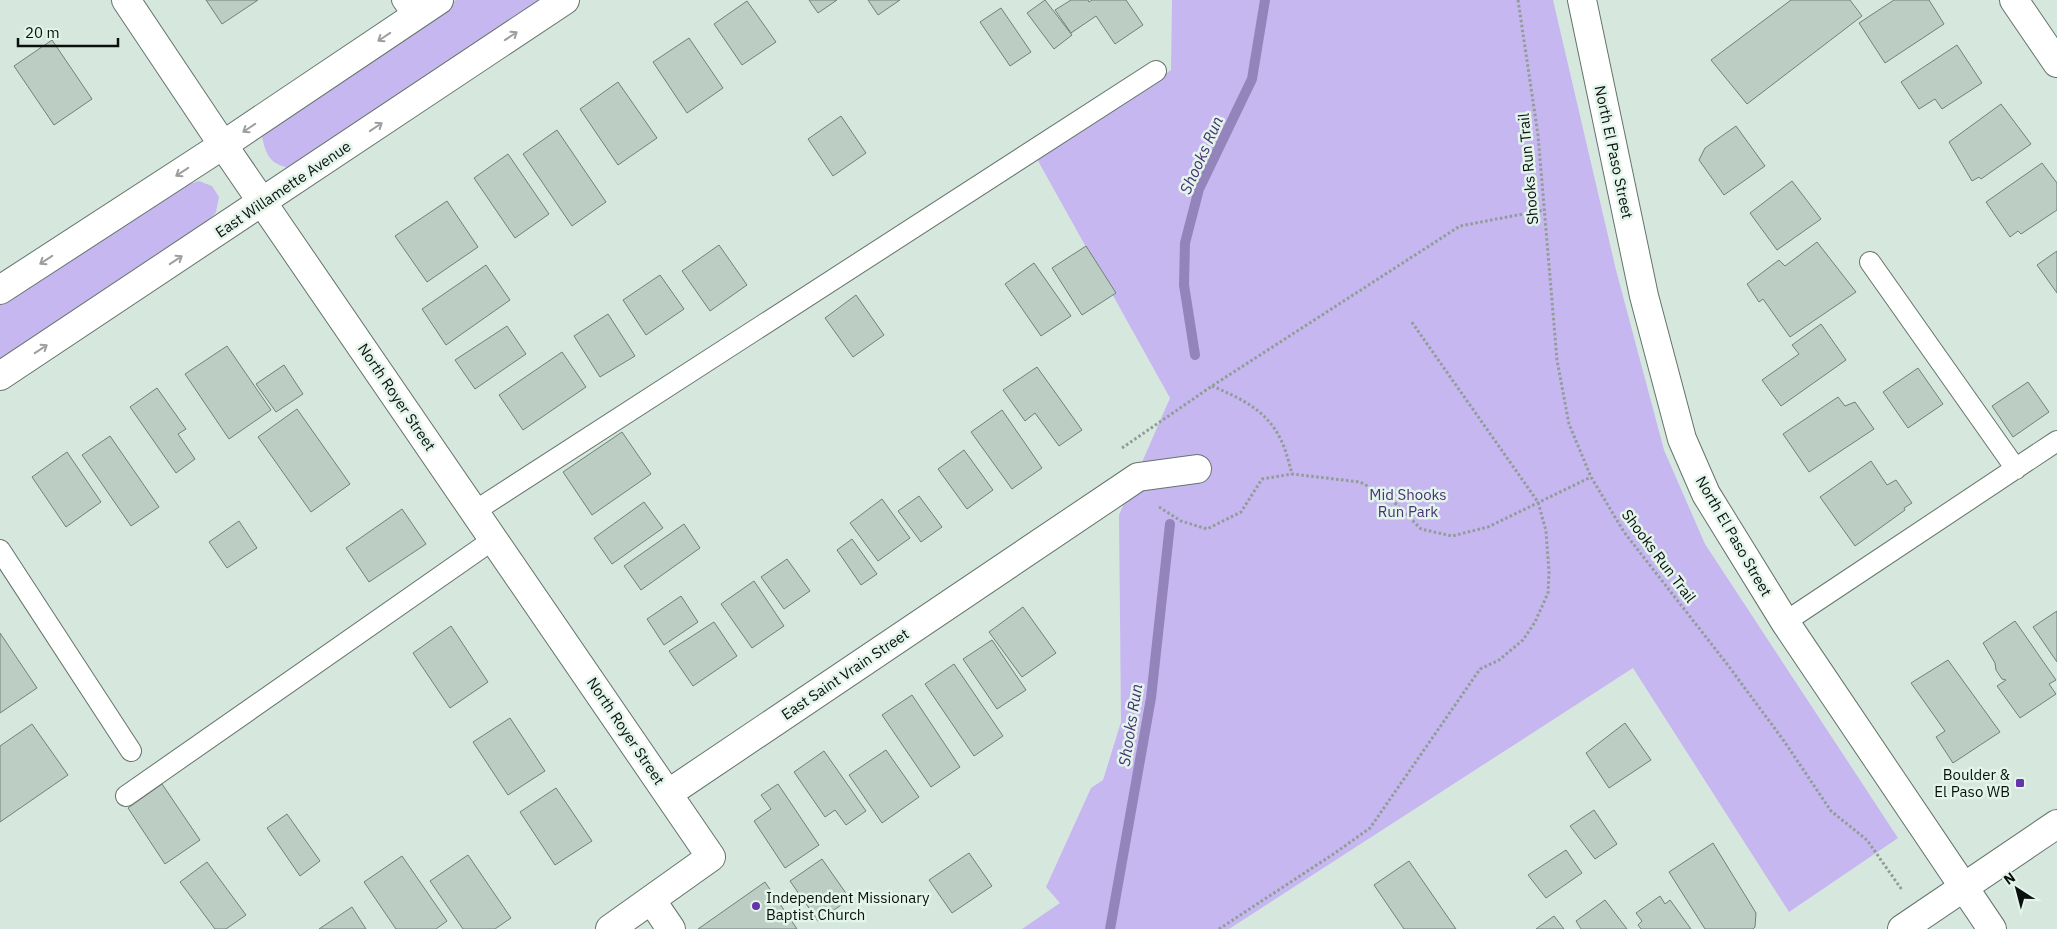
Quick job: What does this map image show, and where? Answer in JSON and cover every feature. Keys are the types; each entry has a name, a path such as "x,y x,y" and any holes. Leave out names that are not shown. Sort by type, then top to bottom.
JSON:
{"street":[{"name":"North Royer Street","path":"126,0 223,145 668,793"},
{"path":"0,290 223,145 408,9 439,0"},
{"name":"East Willamette Avenue","path":"0,376 263,203 565,0"},
{"name":"North El Paso Street","path":"1582,0 1644,296 1682,439 1706,494 1785,622 1992,929"},
{"path":"2014,0 2057,63"},
{"name":"East Saint Vrain Street","path":"668,793 1138,477 1197,469"},
{"path":"610,929 652,901 711,857 668,793"},
{"path":"1902,929 2057,824"},
{"path":"652,901 671,929"}],"lane":[{"path":"475,511 1156,71"},
{"path":"1870,262 2016,469"},
{"path":"1785,622 2057,441"},
{"path":"126,796 494,539"},
{"path":"0,550 130,751"}],"path":[{"name":"Shooks Run Trail","path":"1518,0 1538,135 1557,360 1569,424 1591,477 1624,532 1727,664 1784,741 1831,811 1867,840 1899,886"},
{"path":"1121,449 1212,386 1460,226 1544,210"},
{"path":"1219,929 1370,828 1480,669 1499,660 1524,640 1535,622 1548,593 1550,572 1546,531 1538,502 1411,322"},
{"path":"1212,386 1241,399 1265,415 1282,440 1292,474"},
{"path":"1138,477 1153,503 1182,521 1207,529 1241,512 1262,479 1292,474 1360,482 1390,498 1421,529 1452,536 1488,527 1591,477"}],"green space":[{"path":"456,0 548,0 297,169 282,166 272,160 266,151 262,137 272,123"},
{"name":"Mid Shooks Run Park","path":"1172,0 1553,0 1616,270 1664,450 1705,544 1898,838 1789,912 1633,668 1229,929 1022,929 1060,903 1046,887 1091,788 1103,780 1121,722 1119,515 1170,398 1037,159 1171,70"},
{"path":"199,181 212,186 219,197 216,212 204,227 0,360 0,304 180,187"}],"building":[{"path":"206,0 258,0 222,24"},
{"path":"809,0 837,0 818,13"},
{"path":"868,0 900,0 878,15"},
{"path":"1045,0 1072,35 1054,49 1027,13"},
{"path":"1071,0 1088,0 1089,2 1092,0 1126,0 1143,25 1115,44 1096,16 1071,33 1055,10"},
{"path":"1791,0 1850,0 1862,16 1747,104 1711,60"},
{"path":"1894,0 1929,0 1944,24 1885,63 1859,23"},
{"path":"747,1 776,42 742,65 714,24"},
{"path":"1001,8 1031,52 1010,66 980,22"},
{"path":"689,38 723,88 687,113 653,62"},
{"path":"52,40 92,99 54,125 14,66"},
{"path":"1957,45 1982,83 1942,109 1935,99 1919,109 1901,82"},
{"path":"618,82 657,138 618,165 580,109"},
{"path":"2001,104 2031,144 1981,179 1979,177 1972,181 1949,142"},
{"path":"841,116 866,153 833,176 808,139"},
{"path":"1736,126 1765,166 1724,195 1699,160 1705,148"},
{"path":"557,130 606,202 572,226 523,154"},
{"path":"508,154 549,214 515,238 474,178"},
{"path":"2042,163 2057,183 2057,210 2021,234 2018,231 2010,237 1986,202"},
{"path":"1792,181 1821,219 1777,250 1750,213"},
{"path":"447,201 478,247 427,282 395,236"},
{"path":"1817,242 1856,292 1790,337 1763,299 1759,302 1747,284 1779,260 1785,266"},
{"path":"719,245 747,285 710,311 682,271"},
{"path":"1086,246 1116,293 1082,315 1052,268"},
{"path":"2057,251 2057,293 2037,265"},
{"path":"1034,263 1071,316 1041,336 1005,284"},
{"path":"486,265 510,300 446,345 422,309"},
{"path":"660,275 684,309 646,335 623,300"},
{"path":"856,295 884,335 853,357 825,318"},
{"path":"608,314 635,356 600,377 574,336"},
{"path":"1821,324 1846,360 1781,406 1762,380 1799,354 1792,345"},
{"path":"507,326 526,354 475,389 455,360"},
{"path":"227,346 271,410 229,439 185,374"},
{"path":"562,352 586,387 523,430 499,395"},
{"path":"284,365 303,394 276,412 256,384"},
{"path":"1037,367 1082,430 1059,446 1035,413 1025,421 1003,390"},
{"path":"1918,368 1943,404 1908,428 1883,392"},
{"path":"2028,382 2049,412 2013,437 1992,406"},
{"path":"157,388 186,429 178,434 195,459 176,473 130,407"},
{"path":"1838,397 1845,406 1855,402 1874,429 1809,472 1783,434"},
{"path":"297,409 350,484 311,512 258,437"},
{"path":"1002,410 1042,468 1012,489 971,432"},
{"path":"622,432 651,474 592,515 563,472"},
{"path":"110,436 159,507 131,526 82,455"},
{"path":"964,450 993,490 967,509 938,469"},
{"path":"67,452 101,502 66,527 32,477"},
{"path":"1871,461 1887,485 1896,480 1912,503 1855,546 1820,497"},
{"path":"919,496 942,527 921,542 898,511"},
{"path":"882,499 910,538 878,561 850,523"},
{"path":"644,502 663,528 612,564 594,538"},
{"path":"402,509 426,544 369,582 346,548"},
{"path":"239,521 257,548 227,568 209,542"},
{"path":"684,524 700,548 641,590 624,566"},
{"path":"852,539 877,574 861,585 837,550"},
{"path":"787,559 810,591 784,609 761,577"},
{"path":"754,581 784,626 752,648 721,604"},
{"path":"681,596 698,622 664,645 647,619"},
{"path":"1023,607 1056,653 1022,677 989,632"},
{"path":"2057,611 2057,662 2033,627"},
{"path":"2015,621 2056,680 2049,684 2056,694 2020,718 1997,686 2006,680 2002,679 1996,670 1995,663 1983,643"},
{"path":"714,622 737,656 693,686 669,651"},
{"path":"451,626 488,682 450,708 413,653"},
{"path":"0,633 37,688 0,713"},
{"path":"992,640 1026,690 997,709 963,659"},
{"path":"1948,660 2000,732 1953,763 1936,737 1945,731 1911,683"},
{"path":"954,664 1003,736 974,756 925,684"},
{"path":"912,695 960,767 931,787 882,715"},
{"path":"510,718 545,771 508,795 473,742"},
{"path":"1625,723 1651,760 1609,788 1586,753"},
{"path":"32,724 68,775 0,822 0,746"},
{"path":"886,750 919,797 882,823 849,775"},
{"path":"824,751 866,811 846,825 835,810 825,817 794,772"},
{"path":"162,784 200,840 165,864 128,808"},
{"path":"778,784 819,845 785,868 754,821 771,809 761,795"},
{"path":"556,788 592,841 555,865 520,812"},
{"path":"1594,810 1617,844 1595,859 1570,826"},
{"path":"287,814 320,861 300,876 267,828"},
{"path":"1713,843 1756,913 1755,927 1753,929 1705,929 1669,872"},
{"path":"1566,850 1582,873 1546,898 1528,875"},
{"path":"969,853 992,886 952,913 929,880"},
{"path":"468,855 511,918 495,929 463,929 430,881"},
{"path":"402,856 447,921 436,929 396,929 364,882"},
{"path":"822,859 850,899 818,921 790,881"},
{"path":"1409,861 1456,929 1404,929 1374,885"},
{"path":"207,862 246,915 226,929 215,929 180,882"},
{"name":"Independent Missionary Baptist Church","path":"765,882 797,929 698,929"},
{"path":"1660,896 1665,904 1670,900 1691,929 1641,929 1638,925 1642,921 1636,913"},
{"path":"1605,900 1627,929 1581,929 1576,921"},
{"path":"352,907 366,929 319,929"},
{"path":"1554,916 1564,929 1536,929"}],"waterway":[{"name":"Shooks Run","path":"1195,355 1184,285 1185,243 1199,189 1252,79 1265,0"},
{"name":"Shooks Run","path":"1110,929 1151,698 1170,524"}],"place":[{"name":"Boulder & El Paso WB","path":"2020,783"},
{"name":"Independent Missionary Baptist Church","path":"756,906"}]}
